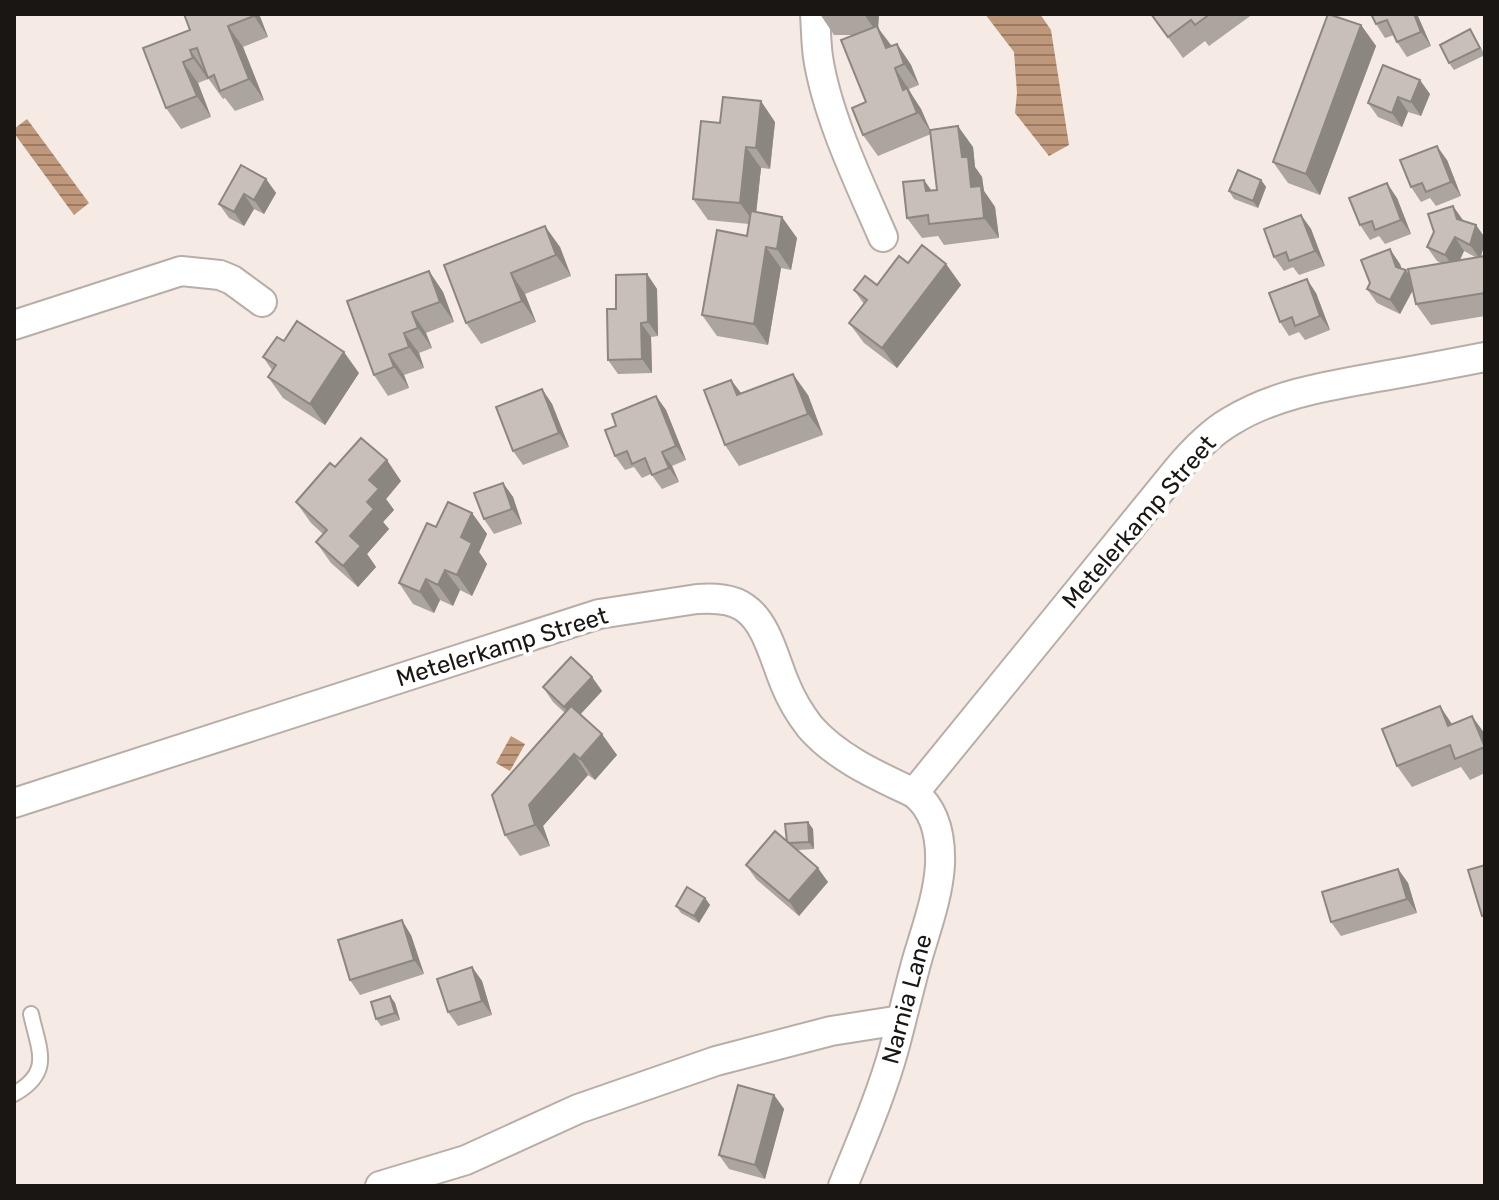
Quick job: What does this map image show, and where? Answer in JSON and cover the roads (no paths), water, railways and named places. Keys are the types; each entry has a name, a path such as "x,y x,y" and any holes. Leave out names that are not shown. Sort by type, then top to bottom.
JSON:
{"street":[{"path":"815,14 817,55 825,92 883,237"},
{"path":"14,325 181,271 220,275 262,302"},
{"name":"Metelerkamp Street","path":"14,803 599,614 711,598 738,603 750,612 766,637 794,704 824,740 857,764 921,800 1177,470 1220,429 1270,402 1310,390 1485,357"},
{"name":"Narnia Lane","path":"843,1186 894,1050 935,895 940,863 939,839 921,800"},
{"path":"380,1186 466,1160 578,1109 716,1061 831,1031 901,1020"}],"lane":[{"path":"14,1094 30,1083 40,1068 41,1058 31,1014"}]}
